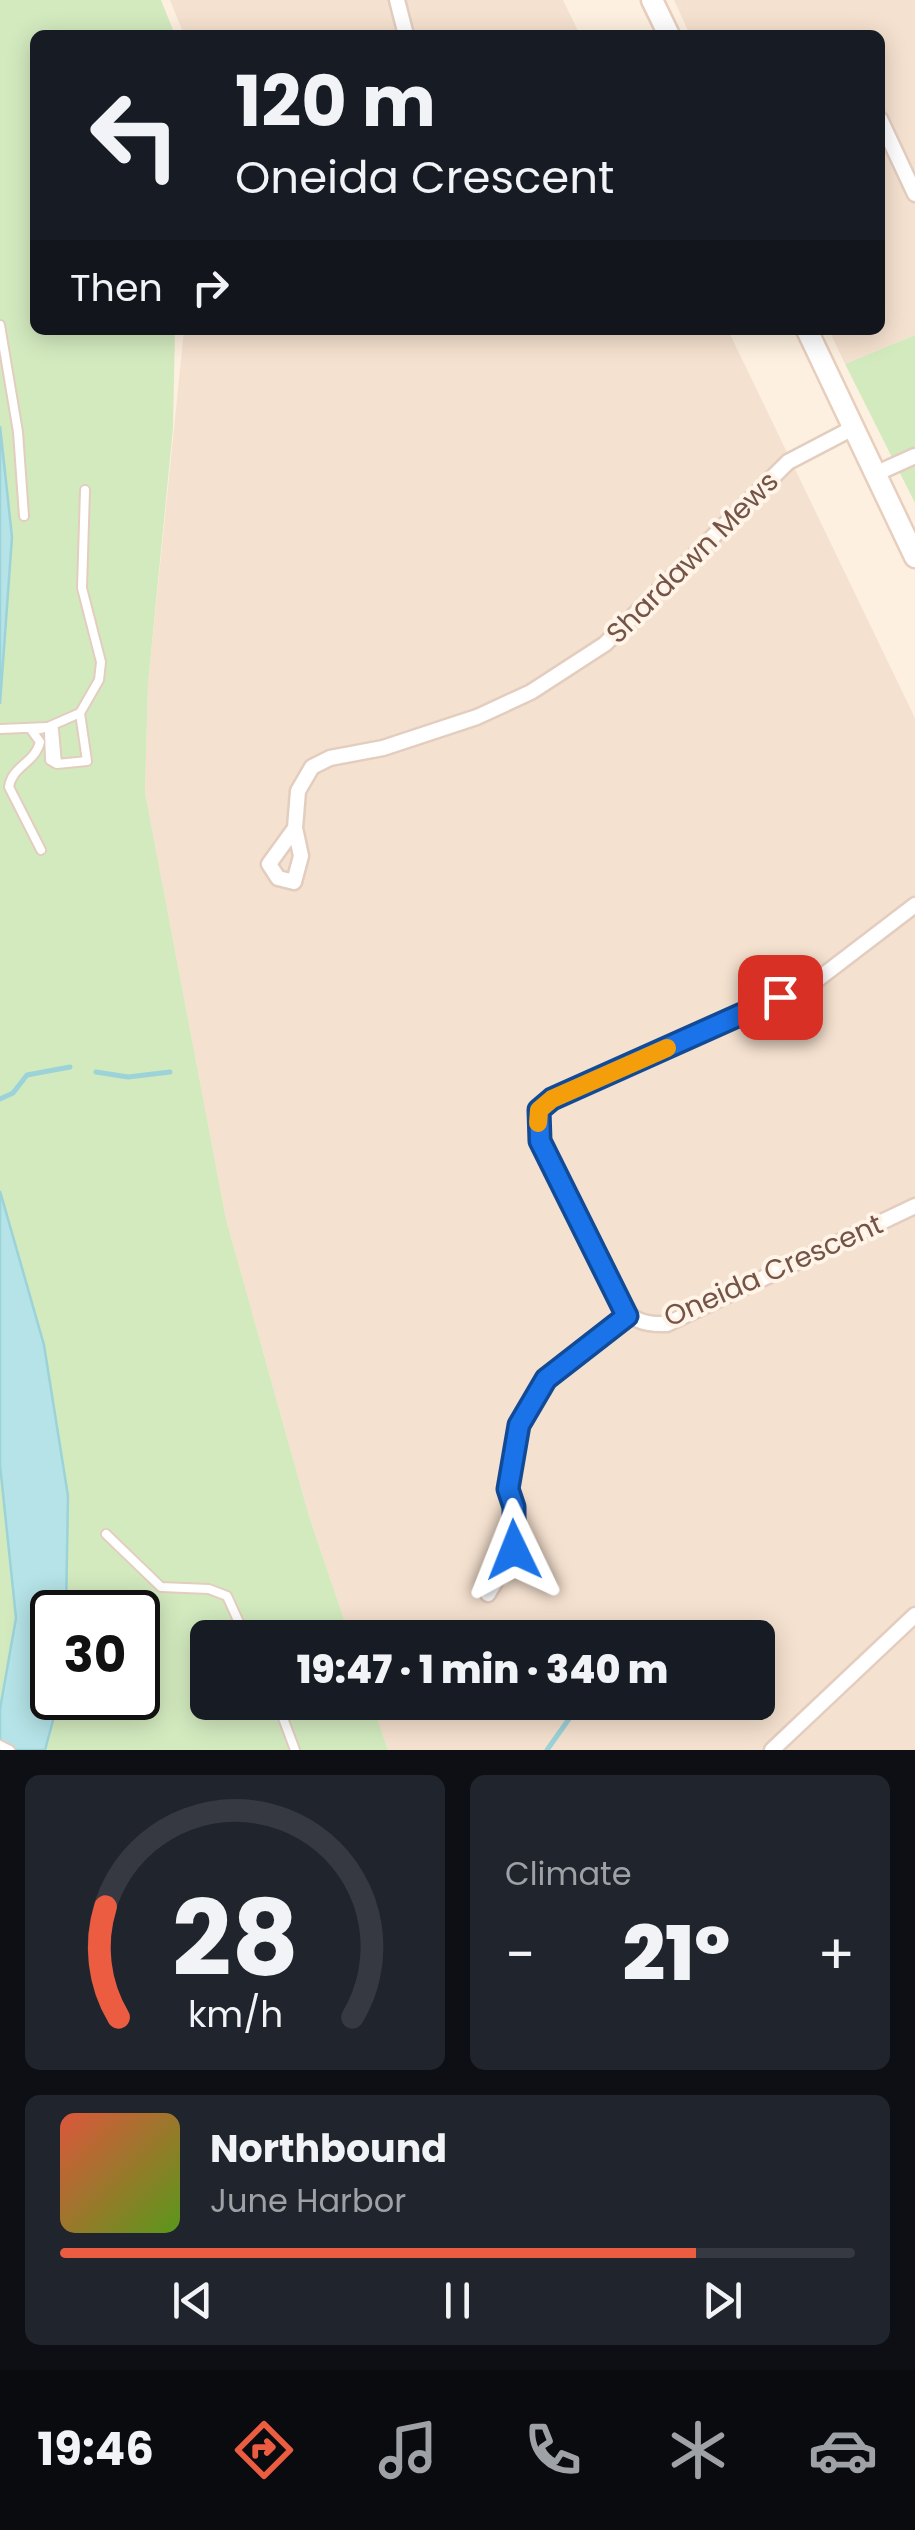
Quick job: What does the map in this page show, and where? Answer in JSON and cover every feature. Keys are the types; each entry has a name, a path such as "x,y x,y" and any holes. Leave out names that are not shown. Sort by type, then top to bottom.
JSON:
{"street":[{"path":"397,0 405,30"},
{"path":"652,0 667,30"},
{"path":"885,130 915,194"},
{"path":"809,335 915,557"},
{"name":"Shardawn Mews","path":"295,828 298,791 312,768 330,758 383,748 478,717 530,692 605,644 788,462 853,428"},
{"path":"875,474 915,456"},
{"name":"Oneida Crescent","path":"915,905 813,983 552,1099 539,1110 540,1141 627,1316 667,1324 915,1206"},
{"path":"488,1594 514,1550 514,1507 508,1489 519,1425 531,1400 560,1366 627,1316"},
{"path":"772,1750 915,1616"}],"lane":[{"path":"0,325 18,432 24,516"},
{"path":"55,763 50,760 49,731 54,730 57,764 87,761 80,714 99,680 101,662 82,588 85,490"},
{"path":"41,850 9,787 13,774 38,752 40,742 32,731 80,714"},
{"path":"3,729 48,727"},
{"path":"106,1534 161,1587 209,1589 227,1596 238,1620"},
{"path":"284,1720 294,1750"},
{"path":"0,1745 10,1750"}],"shaded area":[{"path":"170,0 563,0 578,30 182,30"},
{"path":"674,0 915,0 915,335 845,364 831,335 885,335 885,30 688,30"},
{"path":"183,335 730,335 915,718 915,1750 388,1750 378,1720 775,1720 775,1620 344,1620 309,1516 226,1219 145,792 148,684"}],"green space":[{"path":"0,0 161,0 173,30 30,30 30,335 175,335 173,428 148,684 145,792 226,1219 309,1516 344,1620 190,1620 190,1720 378,1720 388,1750 0,1750"},
{"path":"915,335 915,503 845,364"}],"water":[{"path":"0,426 12,537 0,704"},
{"path":"0,1191 44,1345 68,1496 66,1590 30,1590 30,1720 53,1720 45,1750 0,1750 0,1709 16,1618 0,1465"}],"waterway":[{"path":"0,1099 13,1093 27,1075 70,1067"},
{"path":"96,1072 128,1077 170,1072"},
{"path":"547,1750 568,1720"}],"slow traffic":[{"path":"538,1123 539,1110 552,1099 667,1048"}],"route":[{"path":"514,1550 514,1507 508,1489 519,1425 531,1400 560,1366 627,1316 540,1141 539,1110 552,1099 780,997"}]}
